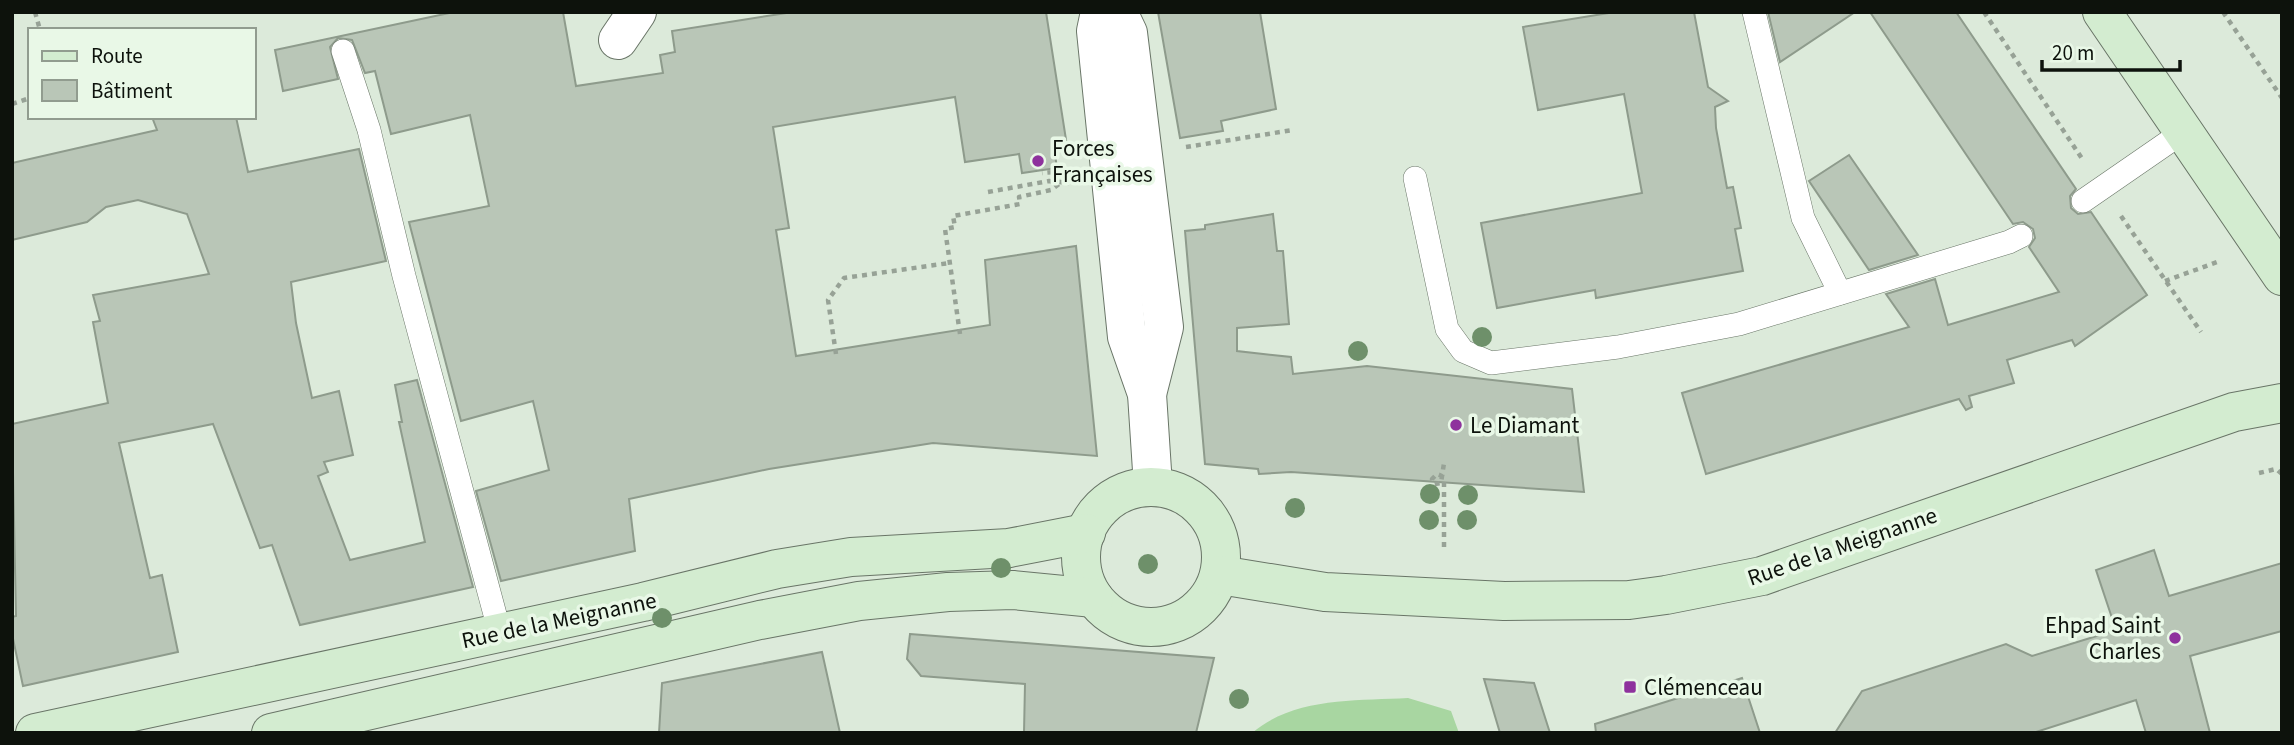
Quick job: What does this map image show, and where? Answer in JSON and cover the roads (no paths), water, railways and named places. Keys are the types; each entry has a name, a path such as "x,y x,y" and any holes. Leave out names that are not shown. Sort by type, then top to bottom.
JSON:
{"main road":[{"path":"2102,12 2271,261"},
{"name":"Rue de la Meignanne","path":"1220,575 1325,592 1504,601 1629,600 1666,595 1762,576 2234,412 2282,403"},
{"path":"1153,486 1178,492 1197,503 1213,522 1222,550 1220,575 1213,590 1198,609 1172,624 1140,626 1119,620 1094,598 1088,587 1081,559 1086,533 1094,517 1114,497 1128,490 1153,486"},
{"name":"Rue de la Meignanne","path":"36,733 500,633 789,567 851,557 929,550 1009,548 1086,533"},
{"name":"Rue de la Meignanne","path":"271,733 760,620 859,601 948,592 1013,590 1094,598"}],"street":[{"path":"1100,12 1096,32 1127,337 1147,394 1153,486"},
{"path":"1118,12 1128,33 1164,327 1147,394"}],"lane":[{"path":"1754,12 1803,218 1840,293"},
{"path":"343,51 369,130 404,276 500,633"},
{"path":"2083,201 2183,131"},
{"path":"1415,178 1447,329 1463,351 1474,358 1491,363 1540,359 1618,347 1739,324 2009,242 2021,236"}],"place":[{"name":"Forces Françaises","path":"1038,161"},
{"name":"Le Diamant","path":"1456,425"},
{"name":"Ehpad Saint Charles","path":"2175,638"},
{"name":"Clémenceau","path":"1630,687"}]}
